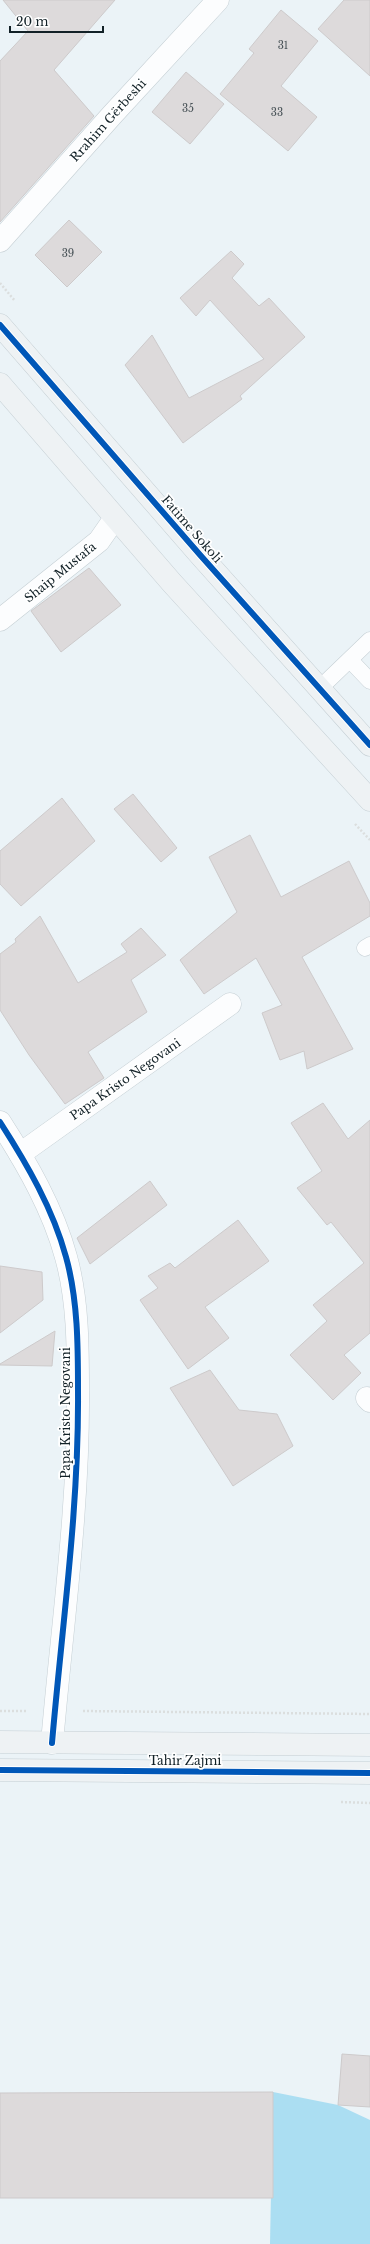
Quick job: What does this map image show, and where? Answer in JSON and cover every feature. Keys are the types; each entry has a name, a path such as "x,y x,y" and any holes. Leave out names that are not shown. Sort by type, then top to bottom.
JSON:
{"street":[{"name":"Rrahim Gërbeshi","path":"0,241 112,115 218,0"},
{"name":"Fatime Sokoli","path":"0,325 319,689 370,745"},
{"path":"0,384 115,518 370,800"},
{"name":"Shaip Mustafa","path":"0,620 99,541 115,518"},
{"name":"Papa Kristo Negovani","path":"20,1154 230,1004"},
{"name":"Papa Kristo Negovani","path":"0,1122 20,1154 48,1207 66,1257 75,1314 79,1446 71,1548 52,1743"},
{"name":"Tahir Zajmi","path":"0,1742 370,1746"},
{"name":"Tahir Zajmi","path":"0,1770 370,1773"}],"lane":[{"path":"319,689 370,640"},
{"path":"350,660 370,681"}],"path":[{"path":"0,1711 370,1714"}],"shaded area":[{"path":"273,2092 338,2105 370,2120 370,2244 270,2244"}],"building":[{"path":"3,0 115,0 54,70 94,116 0,222 0,61 28,31"},
{"path":"344,0 370,0 370,76 318,29"},
{"path":"281,10 318,41 281,86 317,117 288,151 220,94 254,53 249,49"},
{"path":"186,72 224,104 190,144 152,112"},
{"path":"69,220 102,252 67,287 35,255"},
{"path":"231,251 244,264 232,278 259,306 269,298 305,337 240,396 242,399 183,443 125,365 152,335 189,398 264,359 210,300 196,316 180,298"},
{"path":"89,568 121,605 61,652 31,611"},
{"path":"133,794 177,848 161,862 114,809"},
{"path":"62,798 95,841 21,906 0,884 0,851"},
{"path":"250,835 281,897 349,861 370,903 370,916 302,957 353,1049 307,1069 304,1051 280,1060 262,1013 282,1005 256,958 204,994 180,960 237,912 209,857"},
{"path":"40,916 78,983 127,952 121,944 141,928 166,955 131,980 147,1012 88,1052 104,1078 65,1104 29,1055 0,1010 0,954 16,942 15,939"},
{"path":"323,1103 348,1139 370,1120 370,1333 344,1355 361,1373 333,1400 290,1355 327,1321 313,1305 364,1263 331,1222 327,1225 297,1188 322,1171 291,1123"},
{"path":"150,1181 167,1205 90,1264 77,1238"},
{"path":"238,1220 269,1261 205,1307 229,1338 188,1369 140,1300 158,1288 148,1276 170,1263 175,1268"},
{"path":"0,1266 42,1272 43,1300 0,1333"},
{"path":"55,1331 52,1366 0,1365 0,1364"},
{"path":"210,1370 239,1410 277,1414 293,1446 233,1486 170,1388"},
{"path":"342,2054 370,2056 370,2107 338,2105"},
{"path":"273,2092 273,2198 0,2198 0,2093"}],"cycle path":[{"path":"0,325 201,556 370,745"},
{"path":"0,1122 20,1154 47,1204 61,1239 66,1257 75,1307 78,1358 78,1435 76,1479 52,1743"},
{"path":"0,1770 370,1773"}]}
